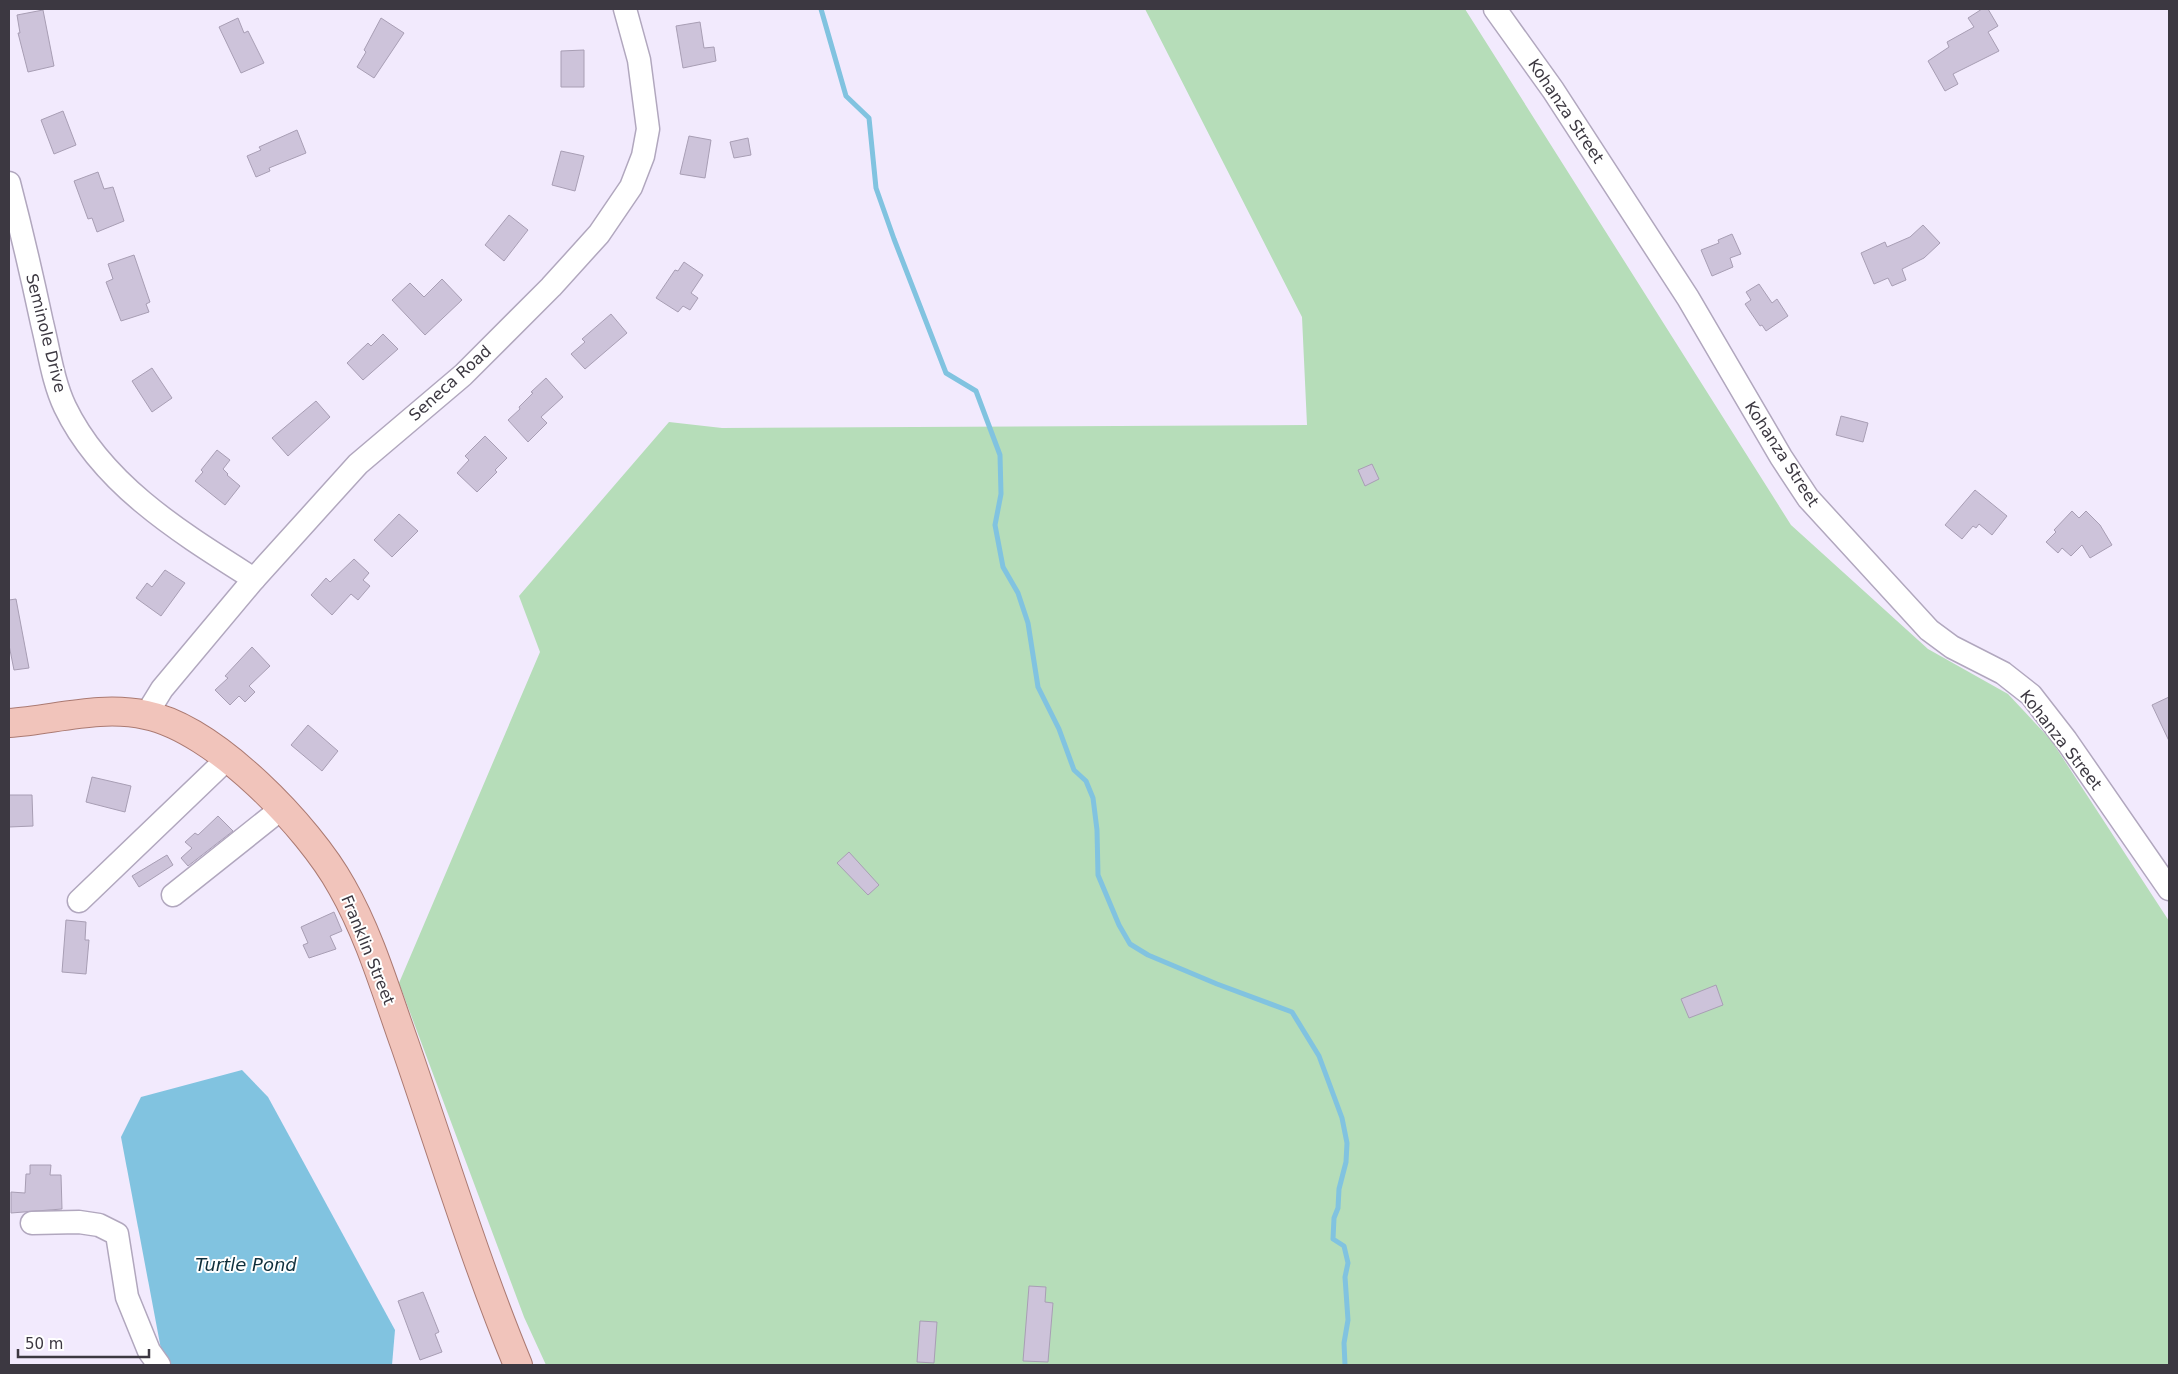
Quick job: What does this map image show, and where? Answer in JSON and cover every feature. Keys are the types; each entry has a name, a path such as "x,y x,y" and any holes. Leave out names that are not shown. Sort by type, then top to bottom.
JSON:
{"main road":[{"name":"Franklin Street","path":"9,723 104,711 146,715 187,731 227,759 282,809 314,844 341,885 361,928 400,1030 516,1365"}],"street":[{"name":"Seneca Road","path":"146,715 162,689 254,579 358,464 463,375 551,287 599,234 631,187 643,156 648,129 639,60 625,9"},
{"name":"Kohanza Street","path":"1495,9 1548,82 1688,298 1781,457 1808,498 1929,630 1952,647 2003,673 2031,695 2066,740 2169,889"},
{"name":"Seminole Drive","path":"9,183 53,372 65,407 85,442 106,468 139,499 210,551 254,579"},
{"path":"79,901 227,759"},
{"path":"173,895 282,809"},
{"path":"32,1223 79,1222 99,1225 117,1234 127,1296 148,1351 159,1365"}],"green space":[{"path":"1145,9 1465,9 1791,525 1928,649 2008,694 2051,740 2169,921 2169,1365 546,1365 524,1317 399,983 540,652 519,596 669,422 722,428 1307,425 1302,317"}],"water":[{"name":"Turtle Pond","path":"242,1070 268,1097 395,1330 392,1365 164,1365 121,1137 141,1097"}],"building":[{"path":"1982,9 1988,9 1998,26 1988,32 1999,51 1953,74 1958,84 1945,91 1928,61 1949,47 1947,42 1974,27 1968,18"},
{"path":"43,10 54,66 28,72 18,33 20,33 17,15"},
{"path":"238,18 244,33 248,31 264,63 241,73 219,27"},
{"path":"381,18 404,33 374,78 357,67"},
{"path":"700,22 704,48 714,47 716,61 683,68 676,26"},
{"path":"584,50 584,87 561,87 561,51"},
{"path":"63,111 76,145 54,154 41,120"},
{"path":"297,130 306,153 269,168 270,171 256,177 247,156 261,150 259,147"},
{"path":"689,136 711,140 705,178 680,174"},
{"path":"748,138 751,155 734,158 730,142"},
{"path":"561,151 584,156 575,191 552,185"},
{"path":"98,172 104,189 113,187 124,221 97,232 92,218 88,219 74,181"},
{"path":"509,215 528,230 504,261 485,245"},
{"path":"1923,225 1940,243 1924,258 1902,269 1906,280 1892,286 1888,278 1874,284 1861,253 1885,242 1887,247 1910,237"},
{"path":"1732,234 1741,254 1730,258 1733,267 1712,276 1701,250 1719,243 1718,240"},
{"path":"134,255 150,302 146,304 149,312 121,321 106,282 113,279 108,264"},
{"path":"684,262 703,275 691,293 698,298 690,310 683,306 678,312 656,298 675,270 678,271"},
{"path":"442,279 462,300 425,335 392,300 410,283 424,297"},
{"path":"1759,284 1772,303 1777,299 1788,316 1766,331 1762,325 1760,326 1745,304 1751,300 1746,292"},
{"path":"611,314 627,333 585,369 571,354 585,342 582,339"},
{"path":"383,334 398,349 363,380 347,363 368,343 371,346"},
{"path":"152,368 172,398 152,412 132,381"},
{"path":"546,378 563,397 541,417 547,423 528,442 508,420 520,409 519,407 533,393 531,392"},
{"path":"316,401 330,417 288,456 272,438"},
{"path":"1841,416 1868,423 1863,442 1836,435"},
{"path":"485,436 507,458 495,470 497,472 477,492 457,473 469,460 465,456"},
{"path":"217,450 230,460 223,469 240,486 225,505 195,481"},
{"path":"1372,464 1379,479 1365,486 1358,470"},
{"path":"1975,490 2007,516 1992,535 1979,524 1976,528 1973,526 1962,539 1945,525"},
{"path":"2072,511 2079,518 2086,511 2100,525 2112,545 2090,558 2082,545 2071,556 2062,548 2058,553 2046,542 2056,532 2054,530"},
{"path":"399,514 418,531 392,557 374,540"},
{"path":"354,559 369,573 363,580 370,586 358,600 351,594 332,615 311,595 326,578 330,582"},
{"path":"165,570 185,583 161,616 136,598 147,583 152,587"},
{"path":"16,599 29,668 14,670 9,645 9,600"},
{"path":"252,647 270,666 249,686 255,692 245,702 239,696 230,705 215,690 228,678 225,676"},
{"path":"2169,697 2169,741 2152,705"},
{"path":"308,725 338,751 322,771 291,745"},
{"path":"92,777 131,786 125,812 86,802"},
{"path":"9,795 32,795 33,826 9,827"},
{"path":"218,816 233,831 188,866 181,858 192,848 185,842 195,833 198,835"},
{"path":"849,852 879,885 868,895 837,863"},
{"path":"167,855 173,865 139,887 132,876"},
{"path":"334,912 342,931 330,936 336,949 309,958 303,945 308,943 301,927"},
{"path":"66,920 86,922 85,940 89,940 86,974 62,972"},
{"path":"1716,985 1723,1005 1689,1018 1681,999"},
{"path":"30,1165 51,1165 50,1175 61,1175 62,1209 11,1213 11,1192 25,1193 26,1174 30,1174"},
{"path":"1029,1286 1046,1287 1045,1302 1053,1303 1048,1362 1023,1361"},
{"path":"423,1292 439,1332 435,1334 442,1352 420,1360 398,1301"},
{"path":"920,1321 937,1322 934,1363 917,1362"}],"waterway":[{"path":"821,9 846,96 869,118 876,188 946,373 976,391 1000,455 1001,494 995,525 1003,567 1018,593 1028,623 1038,687 1059,729 1074,770 1086,781 1093,798 1097,830 1098,875 1119,925 1130,944 1148,955 1217,984 1292,1012 1319,1056 1342,1118 1347,1143 1346,1162 1339,1189 1338,1208 1334,1218 1333,1239 1344,1246 1348,1263 1345,1277 1348,1320 1344,1343 1345,1365"}]}
